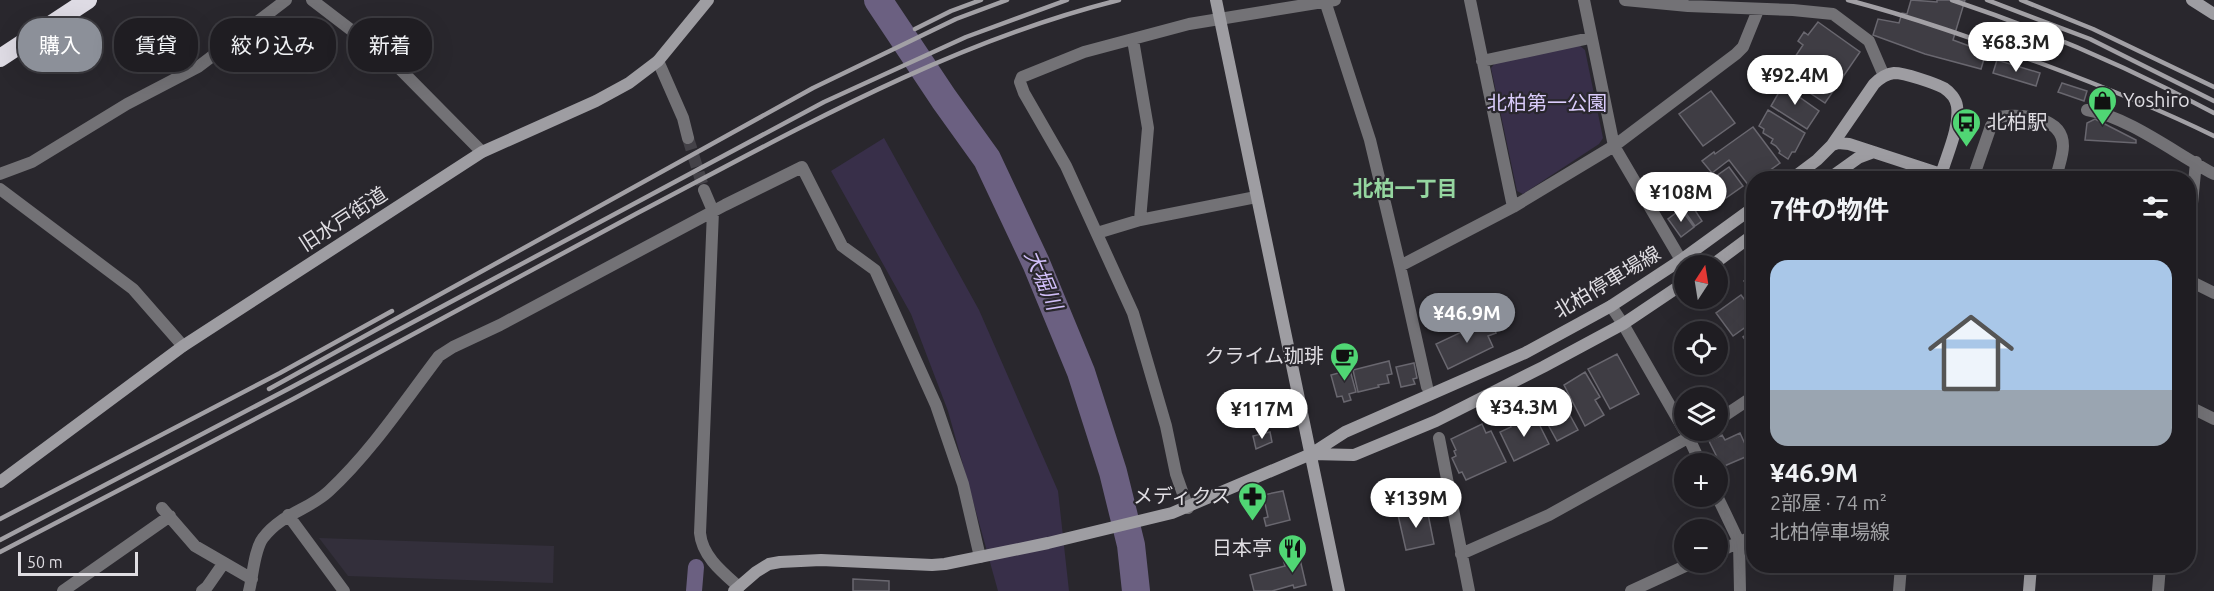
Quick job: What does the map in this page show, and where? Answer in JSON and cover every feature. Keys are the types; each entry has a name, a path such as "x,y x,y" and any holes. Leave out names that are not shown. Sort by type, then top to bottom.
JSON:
{"highway":[{"path":"0,58 88,0"}],"street":[{"path":"0,174 32,162 127,104 198,67 286,0"},
{"path":"312,0 393,62 482,152"},
{"name":"旧水戸街道","path":"0,482 183,346 482,152 596,101 629,83 658,61 708,0"},
{"path":"1216,0 1339,591"},
{"path":"1470,0 1513,207"},
{"path":"1584,0 1614,146 1678,255"},
{"path":"1625,0 1833,14 1869,41 1884,76"},
{"path":"2192,0 2214,14"},
{"path":"1188,508 1176,474 1166,426 1133,313 1066,166 1024,93 1020,82 1022,77 1084,52 1189,24 1330,1 1370,140 1428,387"},
{"path":"1400,266 1513,207 1614,146 1736,54 1743,47 1758,10"},
{"path":"1482,61 1590,38"},
{"path":"1133,40 1148,128 1140,220"},
{"path":"658,61 683,118 688,138"},
{"path":"1802,171 1834,142 1862,98 1874,84 1892,73 1945,89 1953,96 1957,104 1958,115 1950,171"},
{"path":"2086,110 2098,112 2140,131 2214,174"},
{"path":"1975,171 1991,126 1999,117 2013,115 2034,118 2055,125 2059,130 2063,146 2058,171"},
{"path":"1834,142 1874,152 1929,171"},
{"path":"1840,171 1858,158 1874,152"},
{"path":"2195,171 2196,162"},
{"path":"63,591 166,512 195,546 251,585 258,549 263,539 288,515 328,492 360,458 439,356 453,346 500,325 713,211 802,167 842,246 875,270 936,405 963,483 980,557"},
{"path":"0,189 133,290 183,346"},
{"path":"704,190 713,211 700,533 701,544 736,589 769,564 780,562 821,560 933,565 1048,543 1188,508 1311,454"},
{"path":"1097,233 1140,220 1256,197"},
{"name":"北柏停車場線","path":"1688,255 1746,213"},
{"path":"1726,255 1746,240"},
{"name":"北柏停車場線","path":"1311,454 1345,432 1428,398 1525,353 1611,306 1674,265"},
{"path":"2196,284 2214,293"},
{"name":"北柏停車場線","path":"1311,454 1354,455 1436,421 1623,324 1674,290"},
{"path":"1611,306 1674,412"},
{"path":"1728,413 1746,401"},
{"path":"2196,410 2214,419"},
{"path":"1439,438 1469,591"},
{"path":"1461,554 1549,515 1674,440"},
{"path":"1722,507 1739,542 1740,591"},
{"path":"288,515 344,591"},
{"path":"1728,547 1746,539"},
{"path":"202,591 207,588 223,564"},
{"path":"1631,591 1674,571"},
{"path":"1899,591 1900,573"},
{"path":"2029,591 2030,573"},
{"path":"2158,591 2159,573"}],"shaded area":[{"path":"319,538 554,546 553,583 348,576"}],"green space":[{"name":"北柏第一公園","path":"1579,45 1585,50 1603,138 1599,144 1523,194 1517,191 1491,68 1496,62"},
{"path":"884,138 979,310 1058,491 1069,591 998,591 948,411 911,314 831,171"}],"building":[{"path":"1911,0 1937,2 1937,0 1965,0 1953,40 1983,51 1981,58 1984,59 1981,69 1925,54 1873,35 1878,19 1899,23 1902,13 1907,14"},
{"path":"1818,22 1860,52 1825,103 1783,75 1803,45 1798,41 1804,32 1808,35"},
{"path":"1997,60 2040,73 2036,86 1993,73"},
{"path":"1785,82 1801,91 1798,96 1819,111 1807,129 1771,106"},
{"path":"2062,83 2087,91 2084,101 2058,92"},
{"path":"1711,91 1735,123 1703,146 1679,114"},
{"path":"1768,110 1805,133 1795,152 1792,152 1788,159 1779,153 1776,146 1771,143 1773,139 1763,133 1764,129 1759,126"},
{"path":"2095,119 2136,140 2136,143 2085,140 2087,123"},
{"path":"1753,127 1780,163 1769,171 1746,171 1746,182 1729,160 1712,173 1702,161 1714,152 1715,154"},
{"path":"1729,167 1743,186 1726,198 1712,179"},
{"path":"1691,204 1702,221 1695,226 1683,209"},
{"path":"1681,209 1694,227 1681,237 1668,219"},
{"path":"1741,295 1746,302 1746,327 1733,336 1728,329 1728,321 1722,321 1716,313 1722,309 1728,309 1728,304"},
{"path":"1489,319 1496,333 1488,336 1493,347 1448,369 1436,344"},
{"path":"1617,354 1639,394 1610,409 1588,369"},
{"path":"1389,361 1392,374 1387,375 1389,383 1358,392 1353,370"},
{"path":"1414,363 1417,378 1413,379 1415,384 1401,387 1396,367"},
{"path":"1350,370 1356,392 1349,394 1351,400 1344,402 1342,396 1337,397 1331,375"},
{"path":"1585,372 1600,397 1595,400 1604,415 1585,426 1564,385"},
{"path":"1555,388 1578,430 1557,441 1534,399"},
{"path":"1534,414 1549,444 1514,461 1500,432"},
{"path":"1482,424 1486,433 1491,431 1506,462 1466,480 1462,472 1459,473 1452,458 1456,456 1454,451 1456,450 1451,439"},
{"path":"1270,432 1272,442 1256,449 1253,436"},
{"path":"1740,433 1746,446 1746,457 1728,464 1728,453 1715,453 1709,441 1728,441 1728,439"},
{"path":"1283,491 1290,520 1266,526 1264,518 1268,517 1263,495"},
{"path":"1427,509 1434,544 1406,550 1398,515"},
{"path":"1299,555 1306,585 1294,588 1293,585 1272,591 1254,591 1250,575 1285,566 1283,559"},
{"path":"853,579 889,581 889,591 853,591"}],"waterway":[{"name":"大堀川","path":"878,0 987,159 1036,263 1081,372 1113,472 1131,545 1136,591"},
{"path":"694,591 696,567"}],"tunnel":[{"path":"688,138 704,190"}],"railway":[{"path":"915,29 951,11 981,0"},
{"path":"269,389 813,88 956,19 1007,0"},
{"path":"0,540 290,388 824,102 966,37 1067,0"},
{"path":"0,552 295,398 809,123 870,93 992,40 1055,18 1119,0"},
{"path":"1848,0 1921,21 2040,63 2128,97 2214,136"},
{"path":"1952,0 2085,51 2214,113"},
{"path":"1987,0 2090,39 2214,101"},
{"path":"2021,0 2093,29 2214,87"},
{"path":"0,519 280,373 392,311"}],"place":[{"name":"Yoshiro","path":"2102,126"},
{"name":"北柏駅","path":"1966,148"},
{"name":"クライム珈琲","path":"1345,382"},
{"name":"メディクス","path":"1252,522"},
{"name":"日本亭","path":"1293,574"}],"district":[{"name":"北柏一丁目","path":"1405,189"}]}
